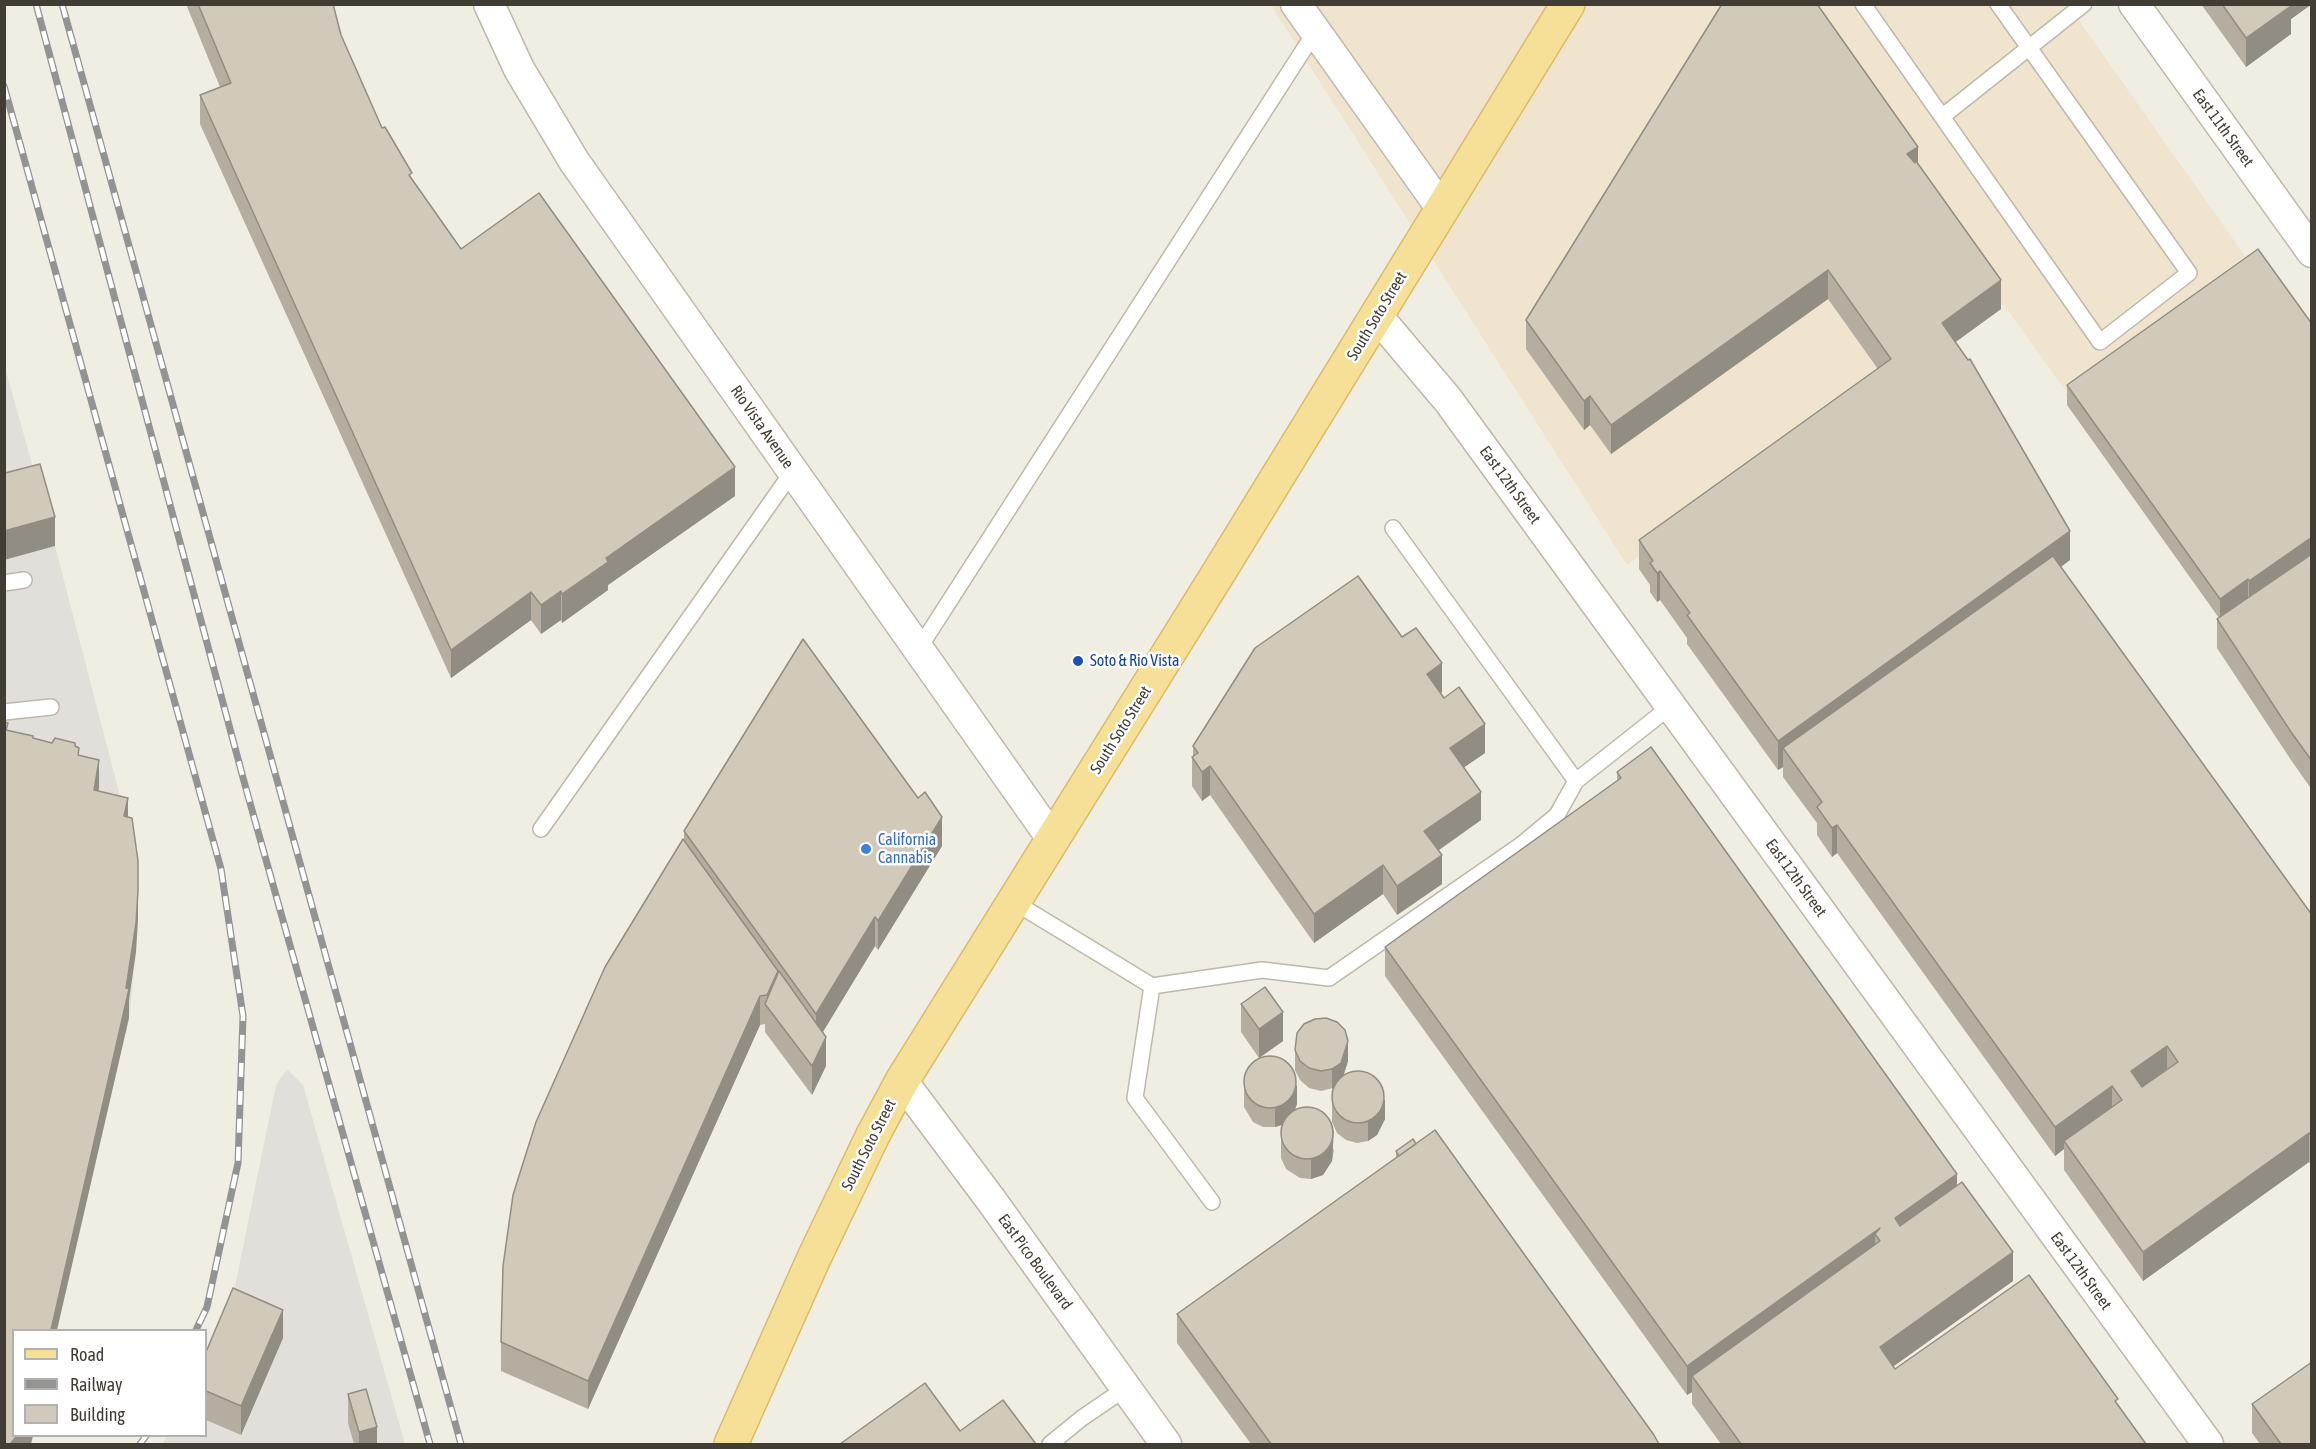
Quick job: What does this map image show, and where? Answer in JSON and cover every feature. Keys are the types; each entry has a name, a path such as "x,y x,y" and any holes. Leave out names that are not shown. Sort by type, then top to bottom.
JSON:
{"main road":[{"name":"South Soto Street","path":"731,1444 814,1258 873,1135 902,1081 1568,4"}],"street":[{"name":"Rio Vista Avenue","path":"489,4 519,69 574,161 1053,840"},
{"name":"East 11th Street","path":"2134,4 2312,252"},
{"path":"1304,13 1442,209"},
{"name":"East 12th Street","path":"1377,316 1448,400 2208,1444"},
{"name":"East Pico Boulevard","path":"902,1081 992,1200 1166,1444"}],"lane":[{"path":"1863,4 2100,342 2189,273 1998,4"},
{"path":"1942,116 2030,49 2084,4"},
{"path":"918,650 1304,13"},
{"path":"541,829 793,471"},
{"path":"1393,528 1576,781"},
{"path":"4,583 24,580"},
{"path":"1014,902 1152,986 1262,970 1329,978 1521,845 1557,814 1576,781 1671,706"},
{"path":"4,712 51,707"},
{"path":"1152,986 1135,1098 1212,1202"},
{"path":"1050,1444 1082,1418 1126,1388"}],"shaded area":[{"path":"1271,5 2068,5 2245,256 2066,391 2003,304 1627,565"},
{"path":"4,364 55,546 128,827 136,952 129,1018 57,1329 12,1329 12,1437 33,1437 31,1444 4,1444"},
{"path":"287,1069 303,1085 405,1444 162,1444 166,1437 207,1437 207,1360 230,1311 276,1085"}],"building":[{"path":"198,4 333,4 341,35 382,128 385,127 412,173 409,175 461,249 539,193 735,467 606,558 608,562 562,594 561,591 541,605 531,592 451,650 200,95 231,83"},
{"path":"1722,4 1817,4 1918,147 1907,154 1915,163 1916,161 2001,280 1942,323 1968,360 1970,359 2070,531 1778,741 1687,615 1690,613 1660,571 1657,573 1650,563 1653,561 1639,540 1891,359 1828,270 1611,425 1590,396 1584,401 1526,320"},
{"path":"2222,4 2291,4 2291,6 2246,38"},
{"path":"2258,249 2312,324 2312,537 2220,599 2067,385"},
{"path":"40,464 55,517 4,531 4,470 5,473"},
{"path":"2312,554 2312,761 2217,619"},
{"path":"2053,556 2312,915 2312,1137 2309,1133 2143,1252 2064,1141 2122,1100 2112,1086 2055,1127 1837,825 1832,828 1817,807 1822,802 1783,748","holes":["2167,1046 2178,1062 2142,1087 2131,1071"]},
{"path":"1358,576 1402,637 1416,628 1442,663 1427,674 1444,698 1459,687 1485,724 1450,748 1481,792 1424,831 1442,855 1397,886 1383,865 1314,914 1210,766 1202,772 1192,757 1198,753 1193,746 1255,648"},
{"path":"803,639 918,798 925,792 942,817 878,921 875,917 816,1014 684,831"},
{"path":"4,722 8,723 6,730 33,736 33,738 52,743 55,738 75,743 75,746 79,748 78,755 99,760 94,790 128,798 124,816 132,818 138,861 138,891 136,923 126,988 129,989 51,1329 12,1329 12,1437 16,1437 10,1444 4,1444"},
{"path":"1651,747 1957,1174 1895,1218 1900,1226 1962,1182 2013,1252 1880,1347 1895,1369 2029,1275 2118,1399 2115,1401 2146,1444 1741,1444 1692,1376 1880,1241 1875,1234 1880,1228 1687,1366 1385,947 1621,778 1617,772"},
{"path":"683,839 778,971 767,995 760,996 588,1381 501,1342 503,1266 513,1195 536,1122 605,967"},
{"path":"779,971 826,1037 812,1066 765,1004"},
{"path":"1265,987 1283,1012 1259,1029 1241,1004"},
{"path":"1326,1018 1337,1022 1345,1030 1348,1041 1341,1063 1332,1069 1321,1071 1309,1068 1300,1061 1295,1050 1297,1033 1304,1024 1315,1019"},
{"path":"1265,1056 1275,1056 1289,1063 1296,1082 1289,1101 1275,1108 1265,1108 1255,1104 1248,1097 1244,1087 1244,1077 1248,1067 1255,1060"},
{"path":"1353,1071 1363,1071 1377,1078 1384,1097 1377,1116 1363,1123 1353,1123 1343,1119 1336,1112 1332,1102 1332,1092 1336,1082 1343,1075"},
{"path":"1302,1107 1312,1107 1326,1114 1333,1133 1326,1152 1312,1159 1302,1159 1292,1155 1285,1148 1281,1138 1281,1128 1285,1118 1292,1111"},
{"path":"1435,1130 1659,1444 1271,1444 1177,1314"},
{"path":"1413,1139 1416,1144 1399,1156 1396,1151"},
{"path":"233,1288 283,1310 241,1406 207,1391 207,1350"},
{"path":"2312,1362 2312,1444 2281,1444 2252,1404"},
{"path":"925,1383 960,1431 1003,1400 1036,1444 840,1444"},
{"path":"366,1389 377,1427 359,1432 348,1394"}],"railway":[{"path":"36,4 245,785 430,1444"},
{"path":"62,4 461,1444"},
{"path":"4,86 221,869 243,1016 238,1163 207,1307 196,1329"},
{"path":"140,1444 145,1437"}],"place":[{"name":"Soto & Rio Vista","path":"1078,661"},
{"name":"California Cannabis","path":"866,849"}]}
